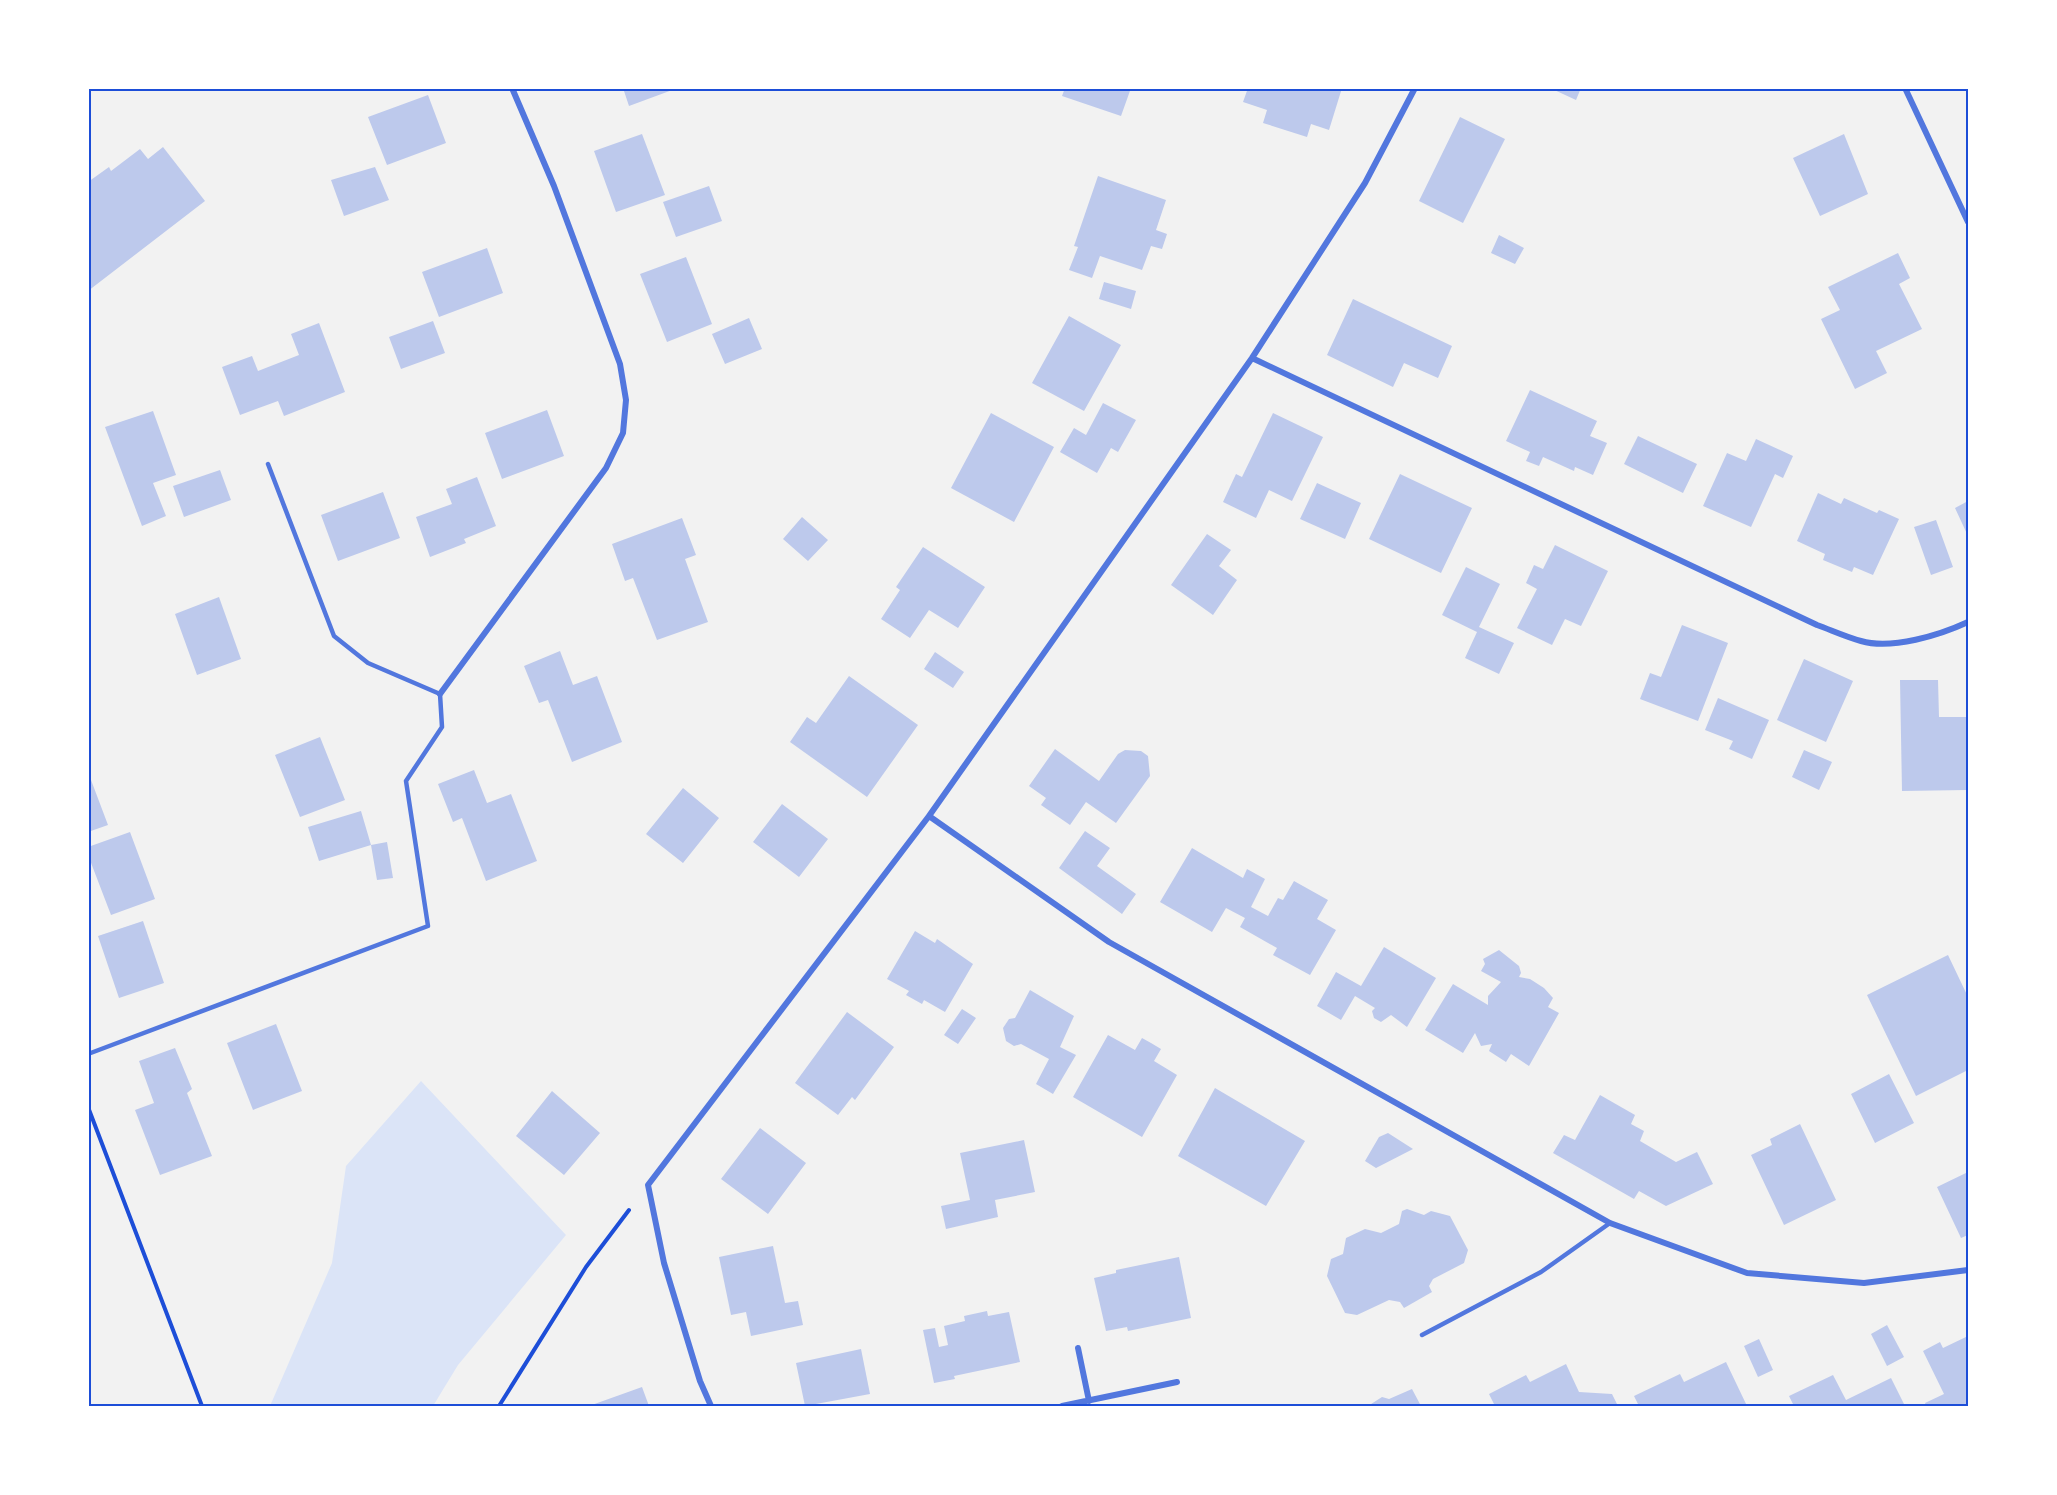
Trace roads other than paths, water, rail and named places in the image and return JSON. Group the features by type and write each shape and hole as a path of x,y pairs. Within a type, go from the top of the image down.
{"street":[{"path":"440,694 606,468 623,434 626,400 620,364 554,186 512,88"},
{"path":"711,1407 700,1381 664,1263 648,1185 929,816 1252,358 1365,183 1415,88"},
{"path":"1905,88 1968,222"},
{"path":"1252,358 1806,620 1863,642 1910,642 1949,631 1968,622"},
{"path":"929,816 1109,942 1610,1222 1747,1273 1864,1283 1968,1270"},
{"path":"1078,1348 1089,1401"},
{"path":"1062,1407 1177,1382"}],"lane":[{"path":"88,1054 428,926 406,781 442,727 440,694 368,663 334,636 268,464"},
{"path":"1422,1335 1541,1272 1610,1222"}]}
